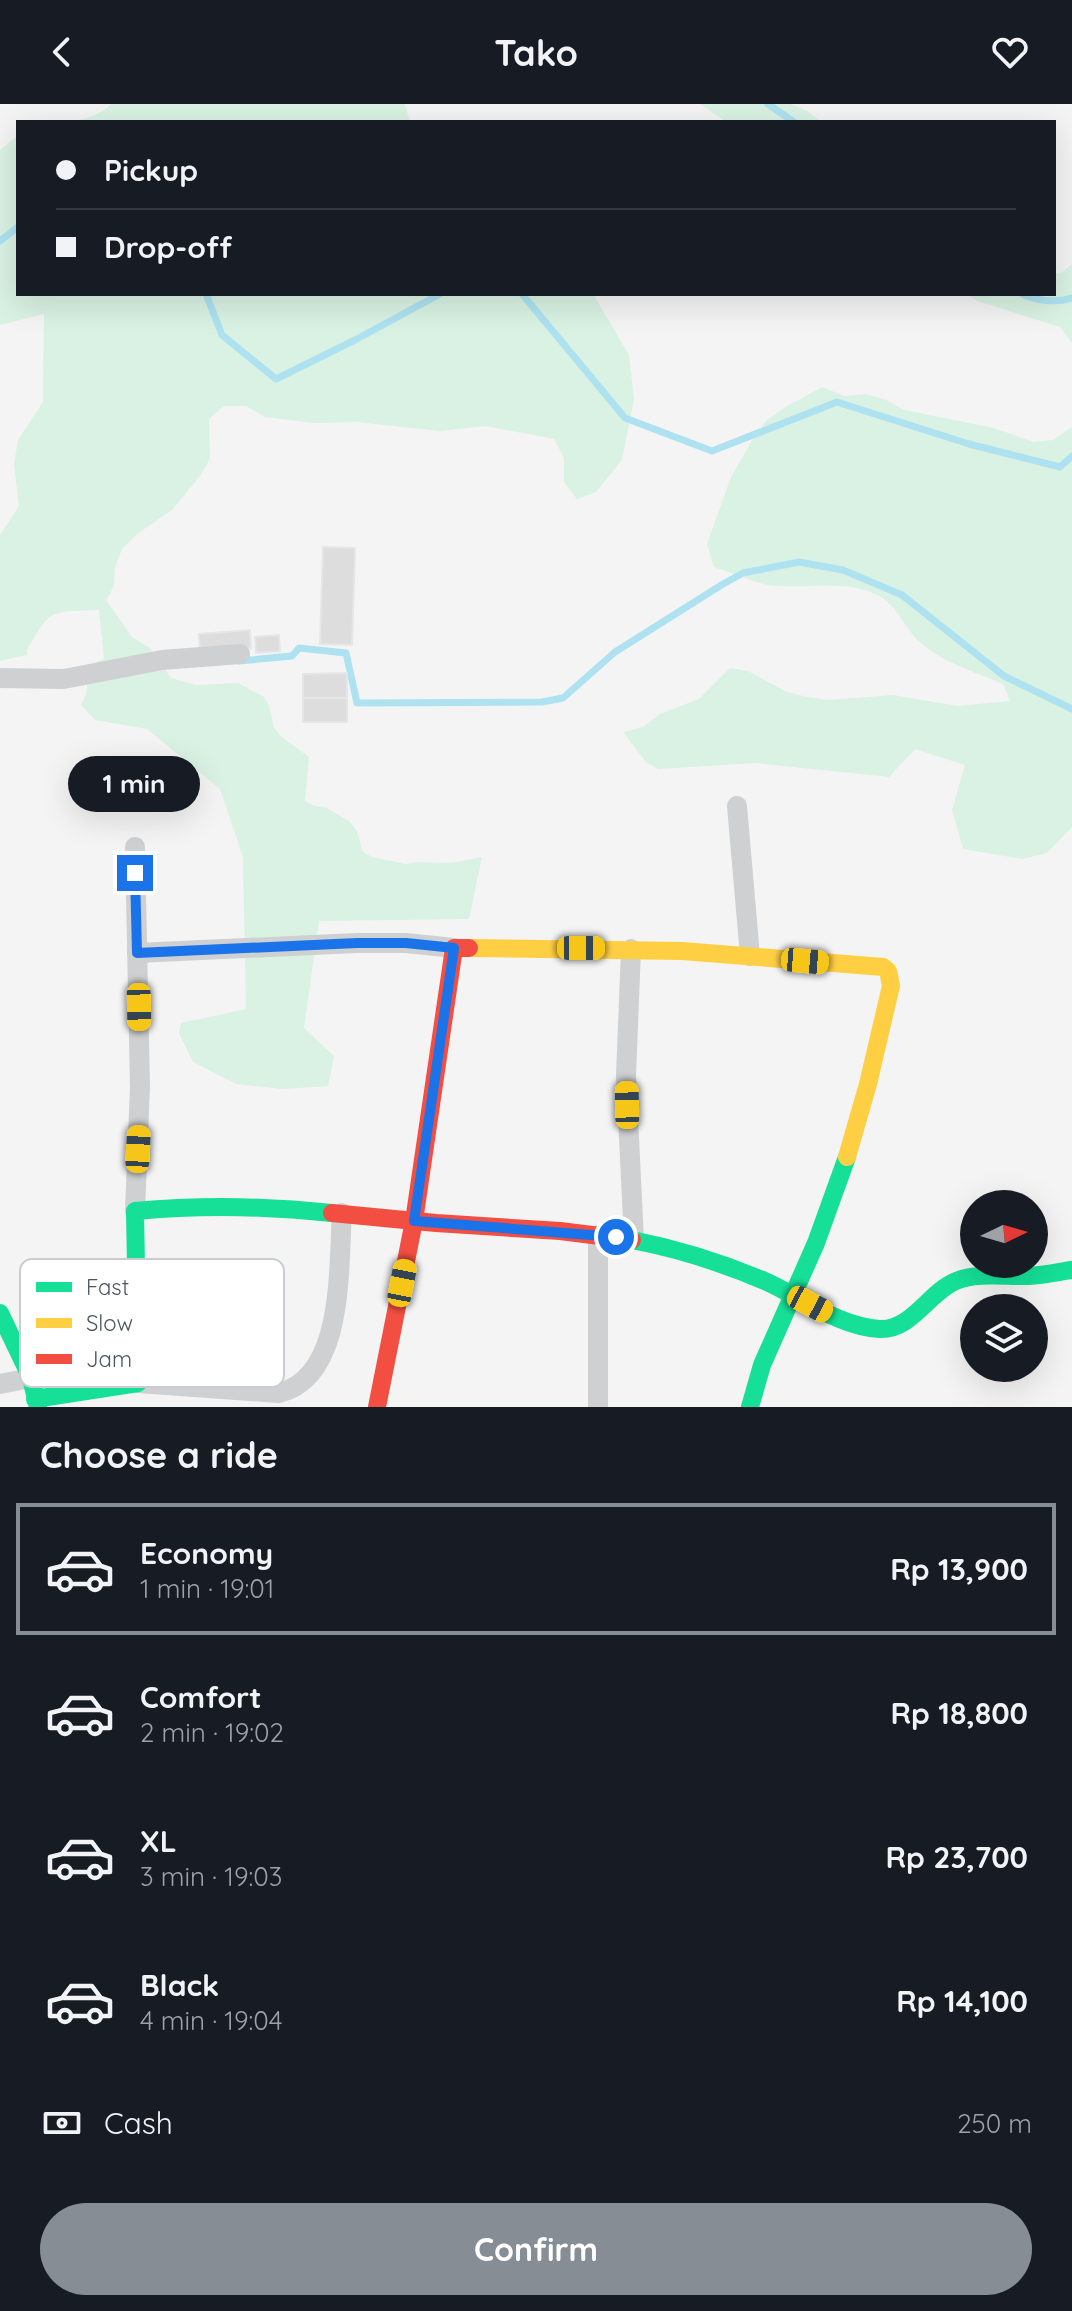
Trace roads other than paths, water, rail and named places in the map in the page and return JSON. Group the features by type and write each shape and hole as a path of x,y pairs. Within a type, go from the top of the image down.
{"street":[{"path":"0,678 64,679 162,660 240,654"},
{"path":"737,806 750,956"},
{"path":"135,847 140,1087 136,1259"},
{"path":"137,953 406,943 454,948 631,949 883,967 890,975 891,986 886,1013 846,1165 815,1247 767,1352 750,1407"},
{"path":"377,1407 414,1221 454,948"},
{"path":"631,949 626,1076 634,1240"},
{"path":"135,1211 200,1206 342,1213 634,1240 729,1268 849,1322 886,1329 898,1325 938,1291 971,1276 1026,1276 1072,1270"},
{"path":"194,1387 279,1393 304,1382 323,1357 328,1344 337,1294 342,1213"},
{"path":"598,1235 598,1407"},
{"path":"0,1313 20,1355"},
{"path":"0,1384 20,1380"},
{"path":"37,1403 118,1387"}],"waterway":[{"path":"768,104 791,120"},
{"path":"0,241 16,229"},
{"path":"207,296 222,335 276,379 436,296"},
{"path":"524,296 625,418 712,451 837,402 969,444 1060,467 1072,456"},
{"path":"1028,296 1047,300 1072,298"},
{"path":"239,661 292,656 299,648 346,653 357,703 542,702 563,698 615,652 743,573 799,562 843,570 902,595 1004,676 1072,709"}]}
